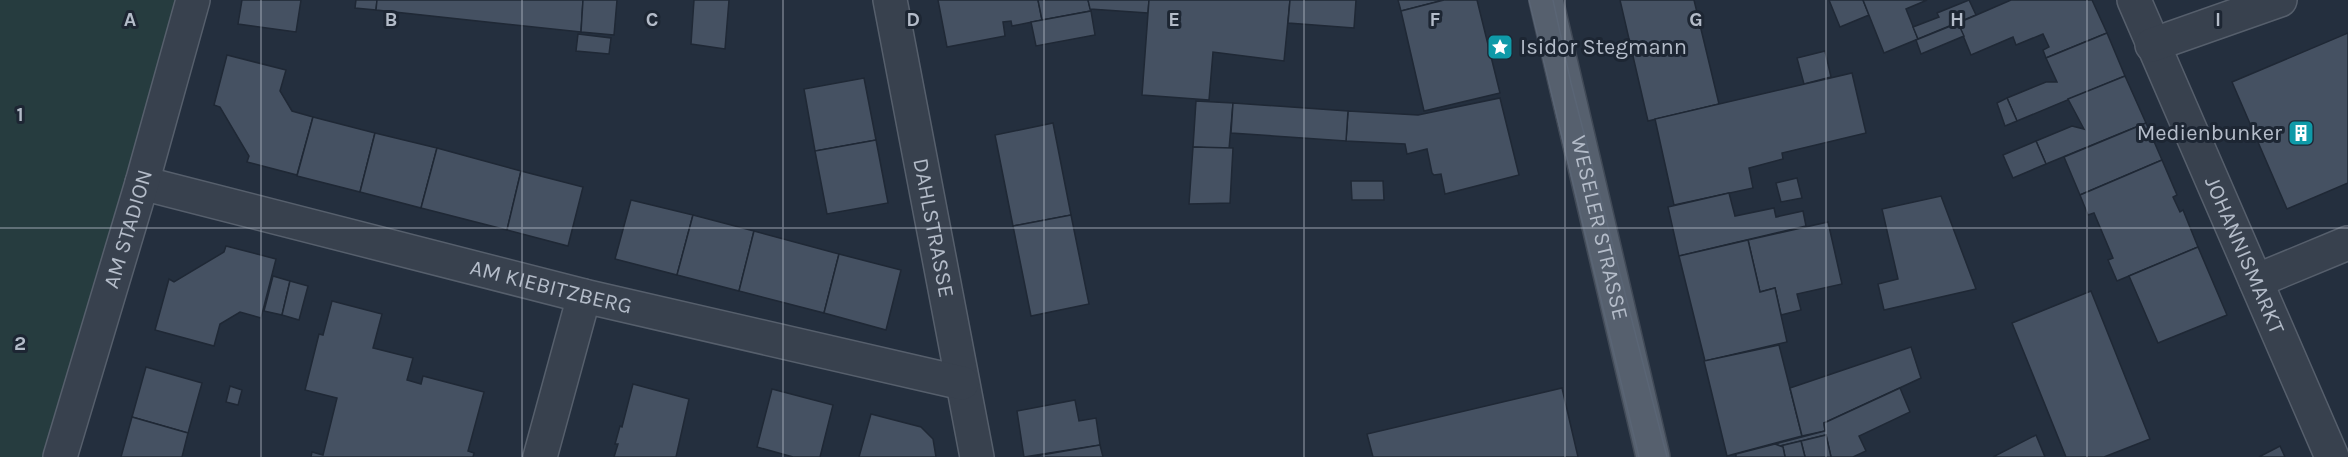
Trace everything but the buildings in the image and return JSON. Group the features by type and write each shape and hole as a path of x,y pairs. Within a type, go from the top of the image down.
{"main road":[{"name":"WESELER STRASSE","path":"1546,0 1653,457"}],"street":[{"name":"AM STADION","path":"60,457 142,183 193,0"},
{"name":"DAHLSTRASSE","path":"890,0 977,457"},
{"name":"JOHANNISMARKT","path":"2134,0 2332,457"},
{"path":"2152,45 2280,0"},
{"name":"AM KIEBITZBERG","path":"142,183 584,296 962,383"},
{"path":"2256,281 2348,243"},
{"path":"540,457 584,296"}],"green space":[{"path":"0,0 206,0 59,457 0,457"}],"tram line":[{"path":"1529,0 1639,457"},
{"path":"1553,0 1571,83 1667,457"}],"place":[{"name":"Isidor Stegmann","path":"1500,47"},
{"name":"Medienbunker","path":"2301,133"}]}
